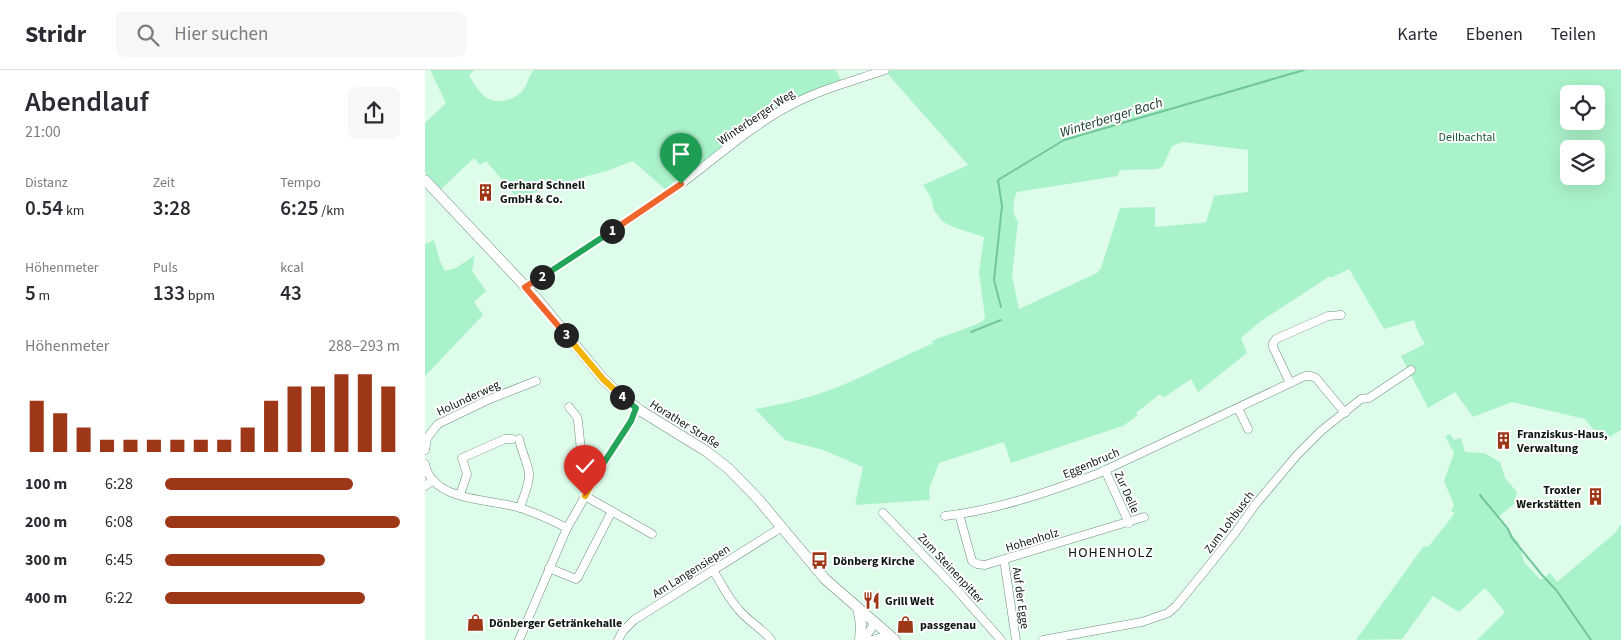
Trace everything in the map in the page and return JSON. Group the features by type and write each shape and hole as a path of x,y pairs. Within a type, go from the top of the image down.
{"main road":[{"name":"Horather Straße","path":"425,180 538,300 603,379 636,408 706,451 729,469 753,493 825,579 895,640"},
{"path":"858,608 861,624 860,640"}],"street":[{"name":"Winterberger Weg","path":"525,287 554,270 681,184 787,107 814,94 885,70"},
{"path":"1290,383 1273,347 1273,343 1276,339 1328,316 1341,315"},
{"name":"Zum Lohbusch","path":"1043,640 1142,622 1168,613 1176,606 1235,533 1284,469 1321,430 1361,399 1369,398 1411,370"},
{"name":"Eggenbruch","path":"945,516 1036,495 1105,470 1305,376 1316,378 1345,413"},
{"name":"Holunderweg","path":"425,450 427,438 438,424 486,401 536,382"},
{"path":"569,407 577,417 581,451 586,457 601,467"},
{"path":"519,640 567,528 601,467 631,421 636,408"},
{"path":"1238,408 1247,430"},
{"path":"460,495 467,474 462,458 505,439 515,439 529,472 520,508"},
{"path":"425,464 433,480 443,489 460,495 520,508 567,528"},
{"name":"Zur Delle","path":"1105,470 1129,523"},
{"path":"425,486 433,480"},
{"path":"585,496 652,534"},
{"path":"549,568 570,577 578,577 612,511"},
{"name":"Zum Steinenpitter","path":"883,513 957,590 1001,640"},
{"name":"Hohenholz","path":"959,514 972,561 985,565 1144,517"},
{"name":"Am Langensiepen","path":"618,640 623,631 634,620 781,527"},
{"name":"Auf der Egge","path":"1004,560 1016,640"},
{"path":"713,570 738,610 765,631 771,640"},
{"path":"864,640 875,622"},
{"path":"871,640 883,637 891,640"}],"green space":[{"path":"430,70 474,70 469,76 479,91 488,98 499,101 517,96 525,87 534,70 836,70 842,82 807,94 667,191 633,161 606,171 555,185 518,199 486,161 480,165 474,158 441,189 425,172 425,123 446,103"},
{"name":"Deilbachtal","path":"891,70 1621,70 1621,430 1603,441 1585,419 1512,402 1473,417 1455,392 1428,408 1401,356 1425,344 1414,320 1384,329 1349,269 1331,278 1330,276 1261,321 1241,338 1247,353 1198,392 1191,379 1163,398 1160,394 1123,426 1011,463 1004,442 939,463 929,489 930,500 855,505 863,467 823,450 785,440 755,409 798,400 840,386 934,343 931,341 983,321 985,317 979,273 984,237 943,222 934,210 931,198 923,185 968,165 886,72","holes":["1183,142 1248,150 1248,192 1214,196 1206,222 1200,223 1155,227 1155,207 1120,208 1101,268 1097,273 1019,309 1012,276 1018,221 1014,215 1013,207 1017,192 1118,176 1121,170 1158,169 1163,166 1172,146"]},
{"path":"434,240 445,271 456,268 475,255 472,271 486,291 474,302 483,315 425,376 425,244"},
{"path":"1450,434 1454,440 1461,438 1465,452 1484,453 1500,462 1505,478 1517,492 1514,504 1497,518 1519,543 1524,562 1541,580 1550,573 1557,582 1615,533 1621,524 1621,640 1477,640 1505,612 1485,588 1459,612 1433,596 1402,639 1356,640 1423,547 1429,546 1455,513 1451,511 1454,505 1444,481 1454,453 1445,436"}],"waterway":[{"name":"Winterberger Bach","path":"1001,307 994,280 1002,206 998,180 1064,140 1304,70"},
{"name":"Winterberger Bach","path":"971,332 1001,320"},
{"path":"1480,495 1508,529 1512,538 1557,591 1591,640"}],"place":[{"name":"Gerhard Schnell GmbH & Co.","path":"486,192"},
{"name":"Franziskus-Haus, Verwaltung","path":"1503,441"},
{"name":"Troxler Werkstätten","path":"1595,497"},
{"name":"Dönberg Kirche","path":"819,561"},
{"name":"Grill Welt","path":"871,601"},
{"name":"Dönberger Getränkehalle","path":"475,623"},
{"name":"passgenau","path":"906,625"}],"district":[{"name":"HOHENHOLZ","path":"1111,552"}],"route":[{"path":"585,496 631,421 636,408 603,379 538,300 525,287 554,270 681,184"}]}
